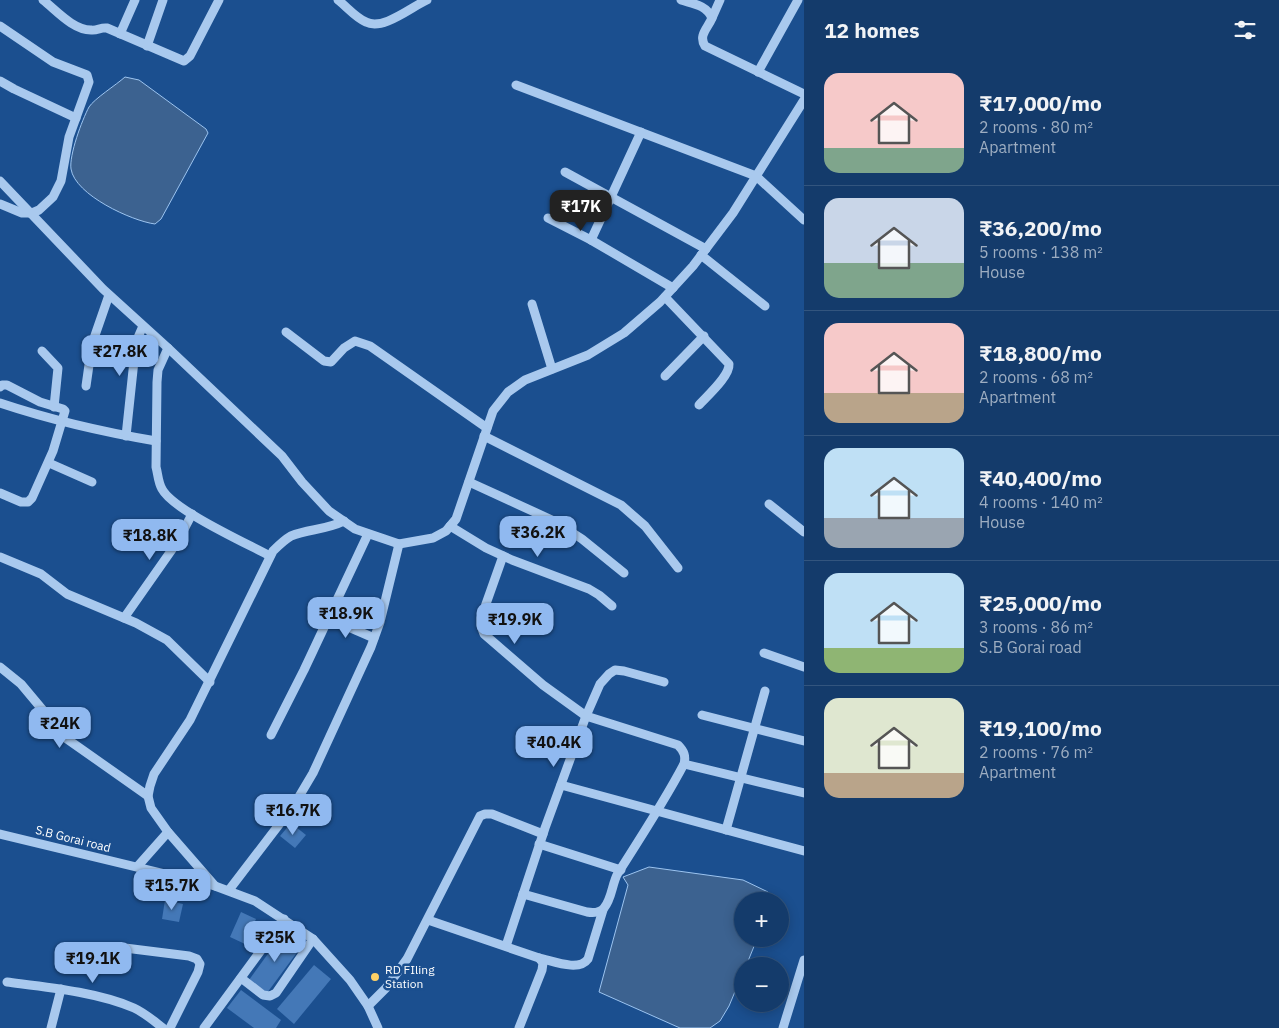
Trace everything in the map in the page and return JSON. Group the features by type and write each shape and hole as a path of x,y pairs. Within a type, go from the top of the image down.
{"street":[{"path":"43,0 80,27 92,30 103,27 180,60 188,60 219,0"},
{"path":"120,34 135,0"},
{"path":"147,46 164,0"},
{"path":"338,0 364,22 371,24 384,23 427,0"},
{"path":"407,10 408,0"},
{"path":"681,0 702,6 712,18"},
{"path":"720,0 702,35 702,41 705,46 804,94"},
{"path":"758,72 798,0"},
{"path":"0,26 53,62 87,76 89,82 69,137 58,189 46,204 32,213 22,212 0,204"},
{"path":"0,81 21,93 76,118"},
{"path":"516,85 756,176 804,220"},
{"path":"0,181 109,295 282,456 302,482 329,511 354,529 399,544 433,538 446,531 456,519 493,411 508,392 526,380 588,355 624,333 665,297 704,252 733,213 804,100"},
{"path":"591,240 641,132"},
{"path":"565,172 611,196 704,252 765,306"},
{"path":"548,218 591,240 672,288"},
{"path":"86,386 92,344 109,295"},
{"path":"665,297 726,359 730,368 724,378 699,405"},
{"path":"532,304 552,369"},
{"path":"126,436 136,342 143,326"},
{"path":"286,332 328,362 331,362 348,345 355,342 370,346 486,432 621,505 645,526 678,568"},
{"path":"665,376 704,336"},
{"path":"168,348 158,370 156,467 158,479 163,490 182,508 270,556"},
{"path":"42,351 58,368 54,407"},
{"path":"0,387 8,385 40,402 65,410 49,463 32,498 28,502 21,502 0,493"},
{"path":"0,403 62,422 156,441"},
{"path":"49,463 92,482"},
{"path":"470,482 554,521 582,539 624,573"},
{"path":"769,504 804,532"},
{"path":"124,618 178,541 192,514"},
{"path":"215,886 168,832 151,808 148,796 154,774 190,720 273,551 290,537 304,532 332,528 344,522"},
{"path":"450,526 502,556 589,589 600,595 612,606"},
{"path":"271,735 368,534"},
{"path":"229,890 294,805 314,773 380,622 399,544"},
{"path":"428,920 540,958 578,966 585,964 614,883 658,812 684,764 683,750 678,746 586,716 543,685 484,634 481,618 502,556"},
{"path":"0,557 41,574 67,594 124,618 167,640 210,682"},
{"path":"328,618 374,638"},
{"path":"764,653 804,666"},
{"path":"0,667 21,684 67,739 148,796"},
{"path":"506,946 560,785 600,684 615,670 664,682"},
{"path":"726,830 765,691"},
{"path":"702,715 804,741"},
{"path":"684,764 804,793"},
{"path":"560,785 804,850"},
{"path":"368,1006 397,975 428,920 480,816 492,814 543,834"},
{"path":"137,867 168,832"},
{"name":"S.B Gorai road","path":"0,834 215,886 254,901 313,939 350,980 368,1006 378,1028"},
{"path":"539,844 621,870"},
{"path":"523,894 587,912 596,913 603,910"},
{"path":"204,1028 284,919"},
{"path":"241,978 263,995 270,996 276,993 313,939"},
{"path":"125,948 189,956 197,959 200,964 198,972 170,1028"},
{"path":"519,1028 542,970 543,964 540,958"},
{"path":"783,1028 802,976 804,960"},
{"path":"6,982 61,988 118,1002 145,1014 163,1028"},
{"path":"51,1028 61,988"}],"water":[{"path":"125,77 139,80 206,129 208,133 161,219 155,224 119,212 93,197 75,179 71,169 74,147 89,107"},
{"path":"649,867 743,880 768,892 734,892 734,947 754,947 750,957 734,957 734,994 720,1021 710,1028 680,1028 599,992 628,885 623,877"}],"building":[{"path":"291,823 306,835 295,848 280,836"},
{"path":"165,900 183,904 179,922 162,919"},
{"path":"241,912 256,919 245,944 230,937"},
{"path":"283,933 301,947 267,993 249,980"},
{"path":"314,965 331,979 294,1024 277,1009"},
{"path":"241,990 281,1020 276,1028 254,1028 227,1008"}],"place":[{"name":"RD FIling Station","path":"375,977"}]}
